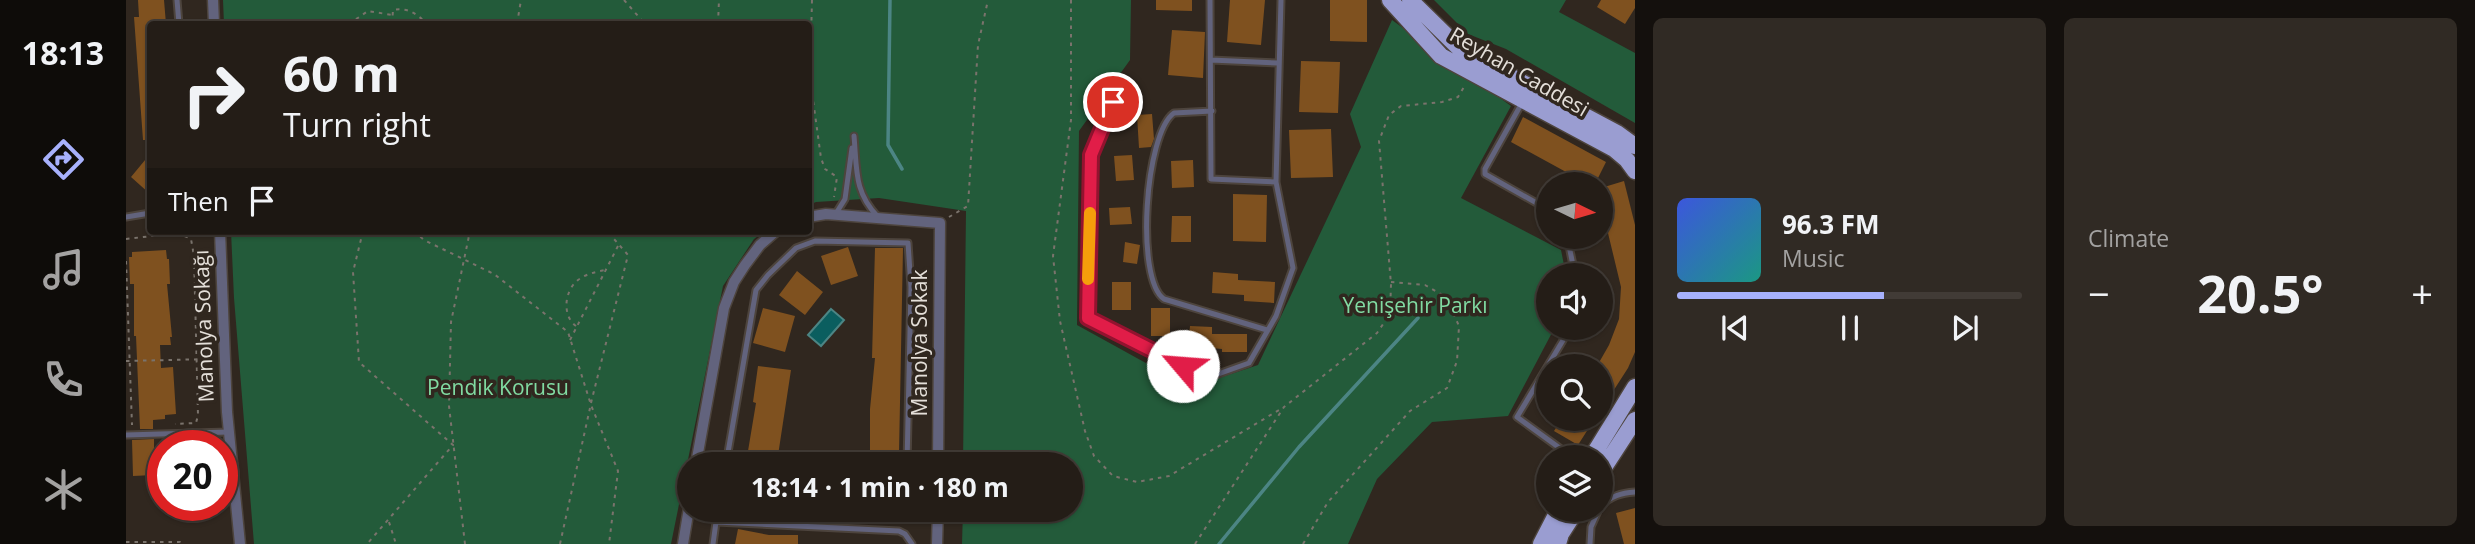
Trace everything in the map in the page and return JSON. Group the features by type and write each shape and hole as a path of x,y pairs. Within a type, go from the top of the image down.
{"main road":[{"name":"Reyhan Caddesi","path":"1390,0 1441,55 1614,149 1635,171"},
{"name":"Reyhan Caddesi","path":"1410,0 1461,50 1617,133 1635,146"},
{"path":"1599,445 1635,387"},
{"path":"1613,454 1635,420"},
{"path":"1541,544 1552,522"},
{"path":"1558,544 1569,522"}],"street":[{"path":"213,0 214,21"},
{"path":"812,217 835,215 940,223"},
{"name":"Manolya Sokak","path":"938,452 940,223"},
{"name":"Manolya Sokağı","path":"220,235 228,430"},
{"path":"698,452 723,308 745,265 771,235"},
{"name":"Manolya Sokağı","path":"238,521 240,544"},
{"path":"683,544 687,522"},
{"path":"937,522 937,544"}],"lane":[{"path":"177,0 178,21"},
{"path":"1210,0 1210,179 1276,182"},
{"path":"1113,102 1091,155 1088,318 1207,378 1250,363 1276,316 1293,268 1276,182 1281,0"},
{"path":"1211,61 1278,63"},
{"path":"1523,101 1485,169 1485,174 1536,203"},
{"path":"1212,111 1174,113 1164,124 1147,187 1150,271 1156,291 1164,299 1267,330"},
{"path":"835,215 845,199 854,136 858,184 866,204 879,218"},
{"path":"126,217 147,214"},
{"path":"728,452 756,290 789,253 815,241 908,243 911,287 907,452"},
{"path":"1556,445 1517,417 1563,340"},
{"path":"126,435 147,434"},
{"path":"1613,496 1635,492"},
{"path":"1590,544 1593,522"},
{"path":"712,544 716,523 899,531 905,534 912,544"}],"path":[{"path":"518,21 521,0"},
{"path":"624,0 643,21"},
{"path":"718,21 719,0"},
{"path":"812,26 813,0"},
{"path":"940,223 968,206 978,45 988,0"},
{"path":"1071,0 1071,120 1053,256 1060,321 1085,431 1094,456 1113,476 1137,482 1170,476 1284,407 1377,333 1390,314 1391,282 1379,141 1389,115 1401,106 1442,102 1458,97 1471,73"},
{"path":"392,21 393,10 400,9 416,13 424,21"},
{"path":"353,21 368,11 393,15"},
{"path":"812,93 821,158 825,169 837,177 835,215"},
{"path":"126,239 160,235"},
{"path":"170,424 196,423 194,256 191,239 182,235"},
{"path":"362,235 353,272 359,362 453,445"},
{"path":"418,235 494,274 568,332 591,405 618,471 609,544"},
{"path":"465,544 449,406 451,322 469,235"},
{"path":"560,544 628,255 610,235"},
{"path":"570,340 619,245"},
{"path":"126,261 132,426 126,426"},
{"path":"577,327 571,323 567,314 569,295 575,282 589,274 606,270"},
{"path":"1303,544 1328,502 1410,411 1447,388 1457,361 1459,326 1446,298 1424,285 1391,282"},
{"path":"128,361 225,359"},
{"path":"1195,544 1284,407"},
{"path":"367,544 453,445"},
{"path":"389,521 396,544"},
{"path":"126,542 181,544"}],"green space":[{"name":"Yenişehir Parkı","path":"223,0 1131,0 1130,60 1079,131 1077,325 1173,378 1204,383 1258,365 1361,147 1350,114 1392,20 1511,106 1461,198 1536,237 1536,249 1561,250 1564,263 1536,263 1536,340 1548,340 1541,354 1536,354 1536,363 1508,416 1432,422 1377,479 1348,544 962,544 963,522 1083,522 1083,452 963,452 966,211 879,198 812,204 812,21 224,21"},
{"path":"1434,0 1566,0 1559,12 1635,53 1635,123 1506,49 1468,34"},
{"name":"Pendik Korusu","path":"231,235 760,235 754,239 723,286 690,452 677,452 677,514 671,544 254,544"}],"water":[{"path":"831,309 844,320 821,346 808,335"}],"building":[{"path":"138,0 164,0 166,21 147,21 147,140 143,140 134,17 139,17"},
{"path":"1156,0 1192,0 1192,11 1156,10"},
{"path":"1230,0 1265,0 1261,45 1227,42"},
{"path":"1330,0 1367,0 1367,42 1330,41"},
{"path":"1601,0 1635,0 1635,8 1625,24 1597,7"},
{"path":"1172,30 1205,32 1203,78 1168,75"},
{"path":"1301,61 1340,62 1338,113 1299,112"},
{"path":"1152,114 1154,139 1151,147 1139,148 1137,115"},
{"path":"1523,117 1606,162 1601,172 1566,172 1511,142"},
{"path":"1331,129 1333,177 1291,178 1289,130"},
{"path":"1132,155 1134,180 1116,181 1114,156"},
{"path":"147,158 147,191 131,177"},
{"path":"1193,160 1194,187 1172,188 1171,161"},
{"path":"1624,181 1635,225 1635,352 1613,391 1613,354 1604,354 1613,340 1619,319 1621,287 1612,249 1614,248 1614,184"},
{"path":"1233,194 1267,195 1266,242 1233,241"},
{"path":"1130,207 1132,224 1110,225 1109,208"},
{"path":"1172,216 1191,216 1191,242 1171,242"},
{"path":"1125,242 1140,245 1137,264 1123,262"},
{"path":"848,247 858,276 831,285 821,256"},
{"path":"875,248 903,248 899,452 870,452 870,409 875,358 872,358"},
{"path":"166,250 169,259 170,284 167,284 172,337 171,345 160,345 161,368 173,367 176,414 153,420 153,429 140,429 134,336 134,284 130,284 129,257 132,257 132,252"},
{"path":"797,271 823,292 805,315 779,295"},
{"path":"1213,272 1238,274 1238,280 1275,282 1274,303 1244,301 1244,295 1212,293"},
{"path":"1112,282 1131,282 1131,310 1112,310"},
{"path":"763,308 795,316 785,352 753,343"},
{"path":"1151,308 1170,308 1170,336 1151,336"},
{"path":"1190,326 1212,327 1212,334 1247,334 1247,352 1222,352 1222,349 1188,346"},
{"path":"758,366 791,370 779,452 748,452 756,403 753,402"},
{"path":"1554,431 1587,431 1578,445"},
{"path":"147,439 147,475 133,476 132,440"},
{"path":"1635,508 1635,544 1624,544 1616,513"},
{"path":"738,529 769,535 798,535 798,544 735,544"}],"waterway":[{"path":"890,0 888,145 902,169"},
{"path":"1219,544 1299,447 1418,318"}],"slow traffic":[{"path":"1088,279 1090,213"}],"route":[{"path":"1113,102 1091,155 1088,318 1183,366"}]}
